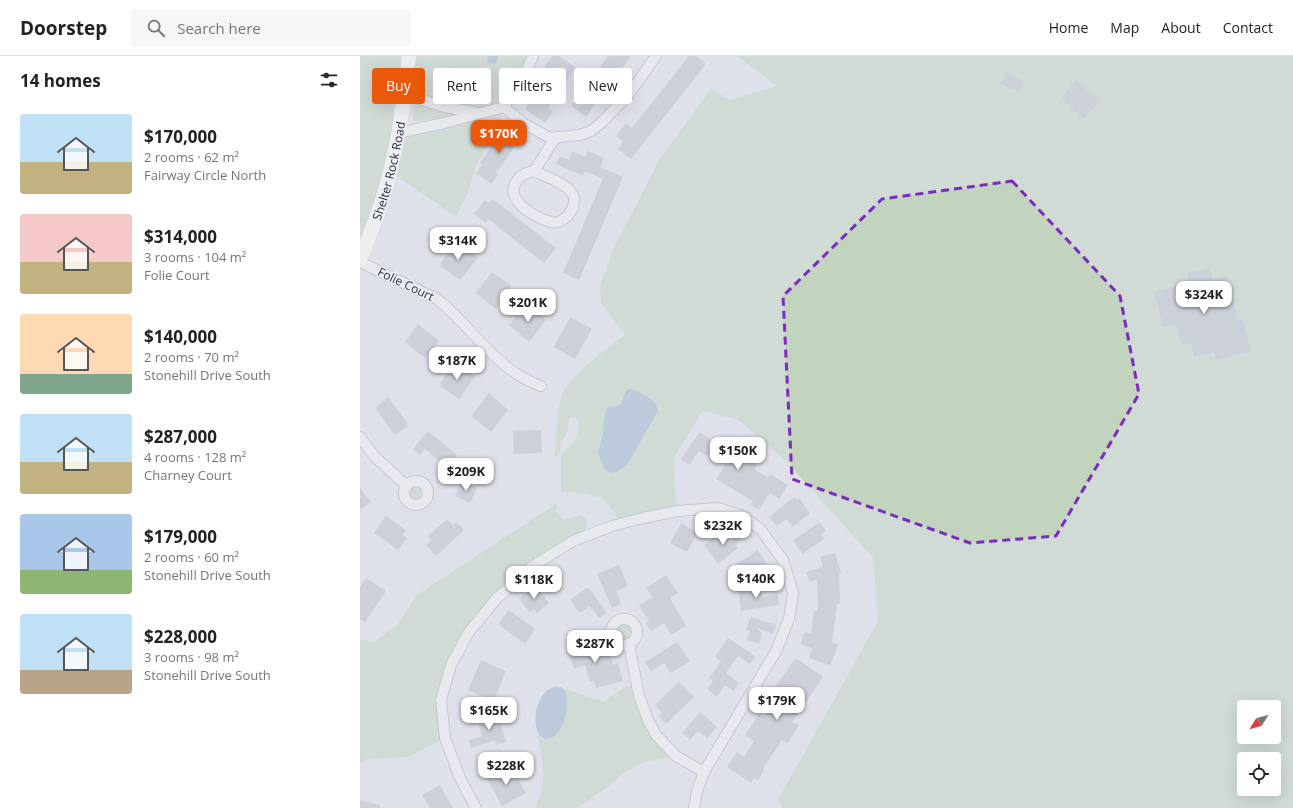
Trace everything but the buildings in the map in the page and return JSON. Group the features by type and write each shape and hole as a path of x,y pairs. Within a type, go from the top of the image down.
{"main road":[{"name":"Shelter Rock Road","path":"407,68 409,56"},
{"name":"Shelter Rock Road","path":"360,260 378,212 390,171 402,104"}],"street":[{"path":"398,133 444,123 504,107 524,76 533,56"},
{"path":"504,107 524,123 550,138 580,135 591,131 602,122 629,94 656,56"},
{"path":"425,101 441,106 479,113"},
{"path":"534,171 564,185 573,193 574,203 569,214 562,221 552,222 533,215 519,203 514,195 514,187 518,179 524,173 534,171 556,137"},
{"name":"Folie Court","path":"360,260 437,299 446,306 480,343 498,359 529,382 540,386"},
{"path":"360,437 374,456 407,486"},
{"path":"476,808 460,778 445,738 441,700 451,665 469,632 492,603 533,566 573,541 612,526 643,518 677,511 718,508 743,516 761,530 783,560 793,593 789,619 776,651 704,772 697,791 694,808"},
{"path":"629,644 639,696 656,736 676,756 704,772"}],"highlighted area":[{"path":"1012,181 1120,296 1139,394 1056,536 970,543 792,479 783,296 882,199"}],"green space":[{"path":"360,56 533,56 526,68 499,68 499,104 506,104 496,132 476,165 468,192 456,217 391,172 360,259"},
{"path":"737,56 1293,56 1293,808 783,808 778,800 878,621 873,558 788,463 739,420 703,411 673,459 677,511 623,523 607,503 600,498 584,494 561,492 561,455 577,437 578,420 575,417 571,417 569,420 568,430 559,452 555,457 558,414 560,401 564,392 570,382 587,364 625,335 601,303 600,286 614,248 660,159 711,89 730,100 777,86","holes":["636,390 650,398 627,465 617,472 610,473 598,453 603,433 604,419 612,406 616,407 621,404 624,395"]},
{"path":"414,104 421,104 463,116 431,121 413,121"},
{"path":"416,481 424,485 428,493 424,501 416,505 408,501 404,493 408,485"},
{"path":"557,503 557,512 563,520 581,515 586,519 587,527 580,536 533,566 469,632 441,700 445,738 409,757 367,759 360,763 360,639 374,642 397,625 417,595"},
{"path":"624,618 633,622 637,631 633,640 624,644 615,640 611,631 615,622"},
{"path":"637,683 648,719 676,756 645,762 623,773 608,787 577,808 536,808 542,790 543,776 536,724 538,733 558,733 564,722 567,709 566,697 564,691 560,687 603,702 624,688"}],"water":[{"path":"488,56 498,56 496,64 487,63"},
{"path":"628,389 638,391 649,398 655,403 658,411 627,465 617,472 610,473 604,468 598,453 603,433 604,419 607,408 621,404"},
{"path":"554,687 561,687 565,691 567,697 566,714 559,731 554,737 547,739 541,737 538,732 536,724 537,707 546,691"}]}
